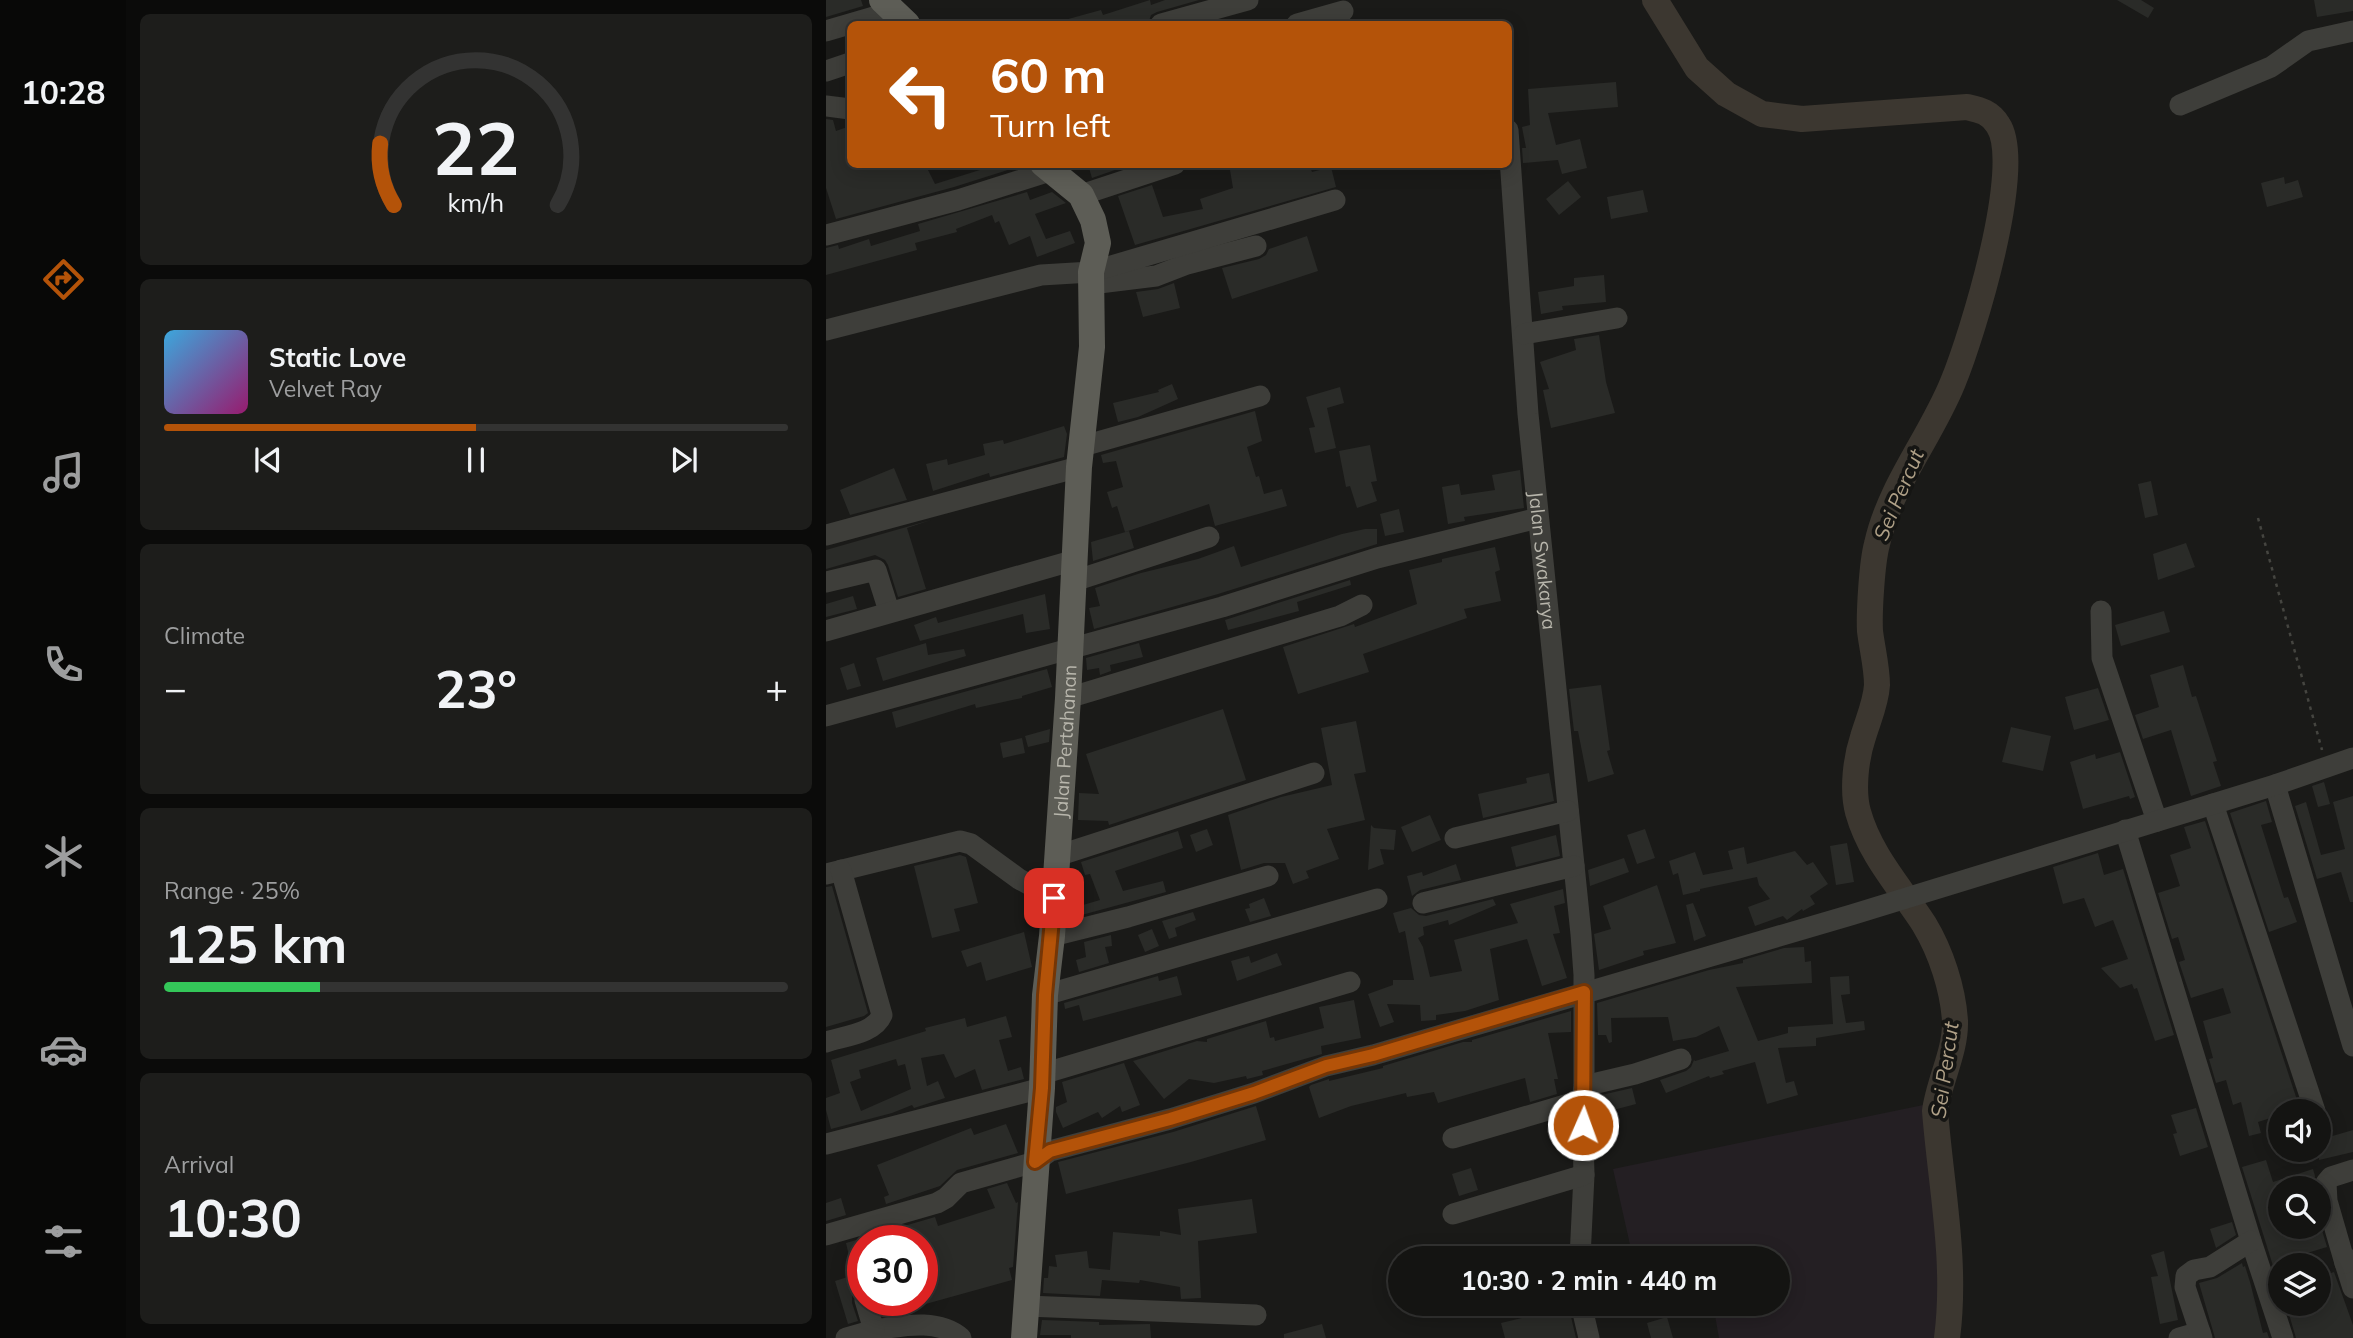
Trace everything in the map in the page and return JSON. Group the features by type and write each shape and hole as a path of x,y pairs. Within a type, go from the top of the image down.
{"main road":[{"name":"Jalan Pertahanan","path":"1024,1338 1042,1081 1045,995 1052,936 1068,698 1081,456 1092,347 1091,278 1098,243 1093,220 1081,195 1046,168"}],"street":[{"path":"1172,21 1248,0"},
{"path":"1308,21 1343,11"},
{"path":"862,21 894,12"},
{"path":"826,31 847,25"},
{"path":"2180,105 2271,67 2308,41 2353,31"},
{"path":"826,71 847,65"},
{"path":"826,106 847,109"},
{"path":"826,235 958,200 1046,168"},
{"path":"1081,195 1163,168"},
{"name":"Jalan Swakarya","path":"1511,168 1528,414 1574,866 1584,992 1584,1175 1581,1246"},
{"path":"1091,278 1335,200"},
{"path":"826,330 1041,275 1091,278 1156,275 1256,246"},
{"path":"1524,334 1617,318"},
{"path":"826,535 1081,456 1260,396"},
{"path":"826,716 1222,607 1377,558 1538,518"},
{"path":"826,631 889,611 1209,537"},
{"path":"826,582 874,569 878,572 889,611"},
{"path":"826,596 881,581"},
{"path":"1068,698 1327,620 1362,606"},
{"path":"2101,611 2102,658 2157,821"},
{"path":"826,1235 937,1203 961,1183 1035,1162 1050,1151 1170,1119 1254,1093 1326,1066 1373,1055 1851,915 2275,785 2353,758"},
{"path":"1057,856 1314,773"},
{"path":"2275,785 2353,1046"},
{"path":"2213,804 2311,1099"},
{"path":"1455,838 1568,811"},
{"path":"2125,830 2283,1338"},
{"path":"826,1042 870,1029 878,1024 882,1015 834,872 960,841 971,844 1019,880 1054,898"},
{"path":"1423,903 1574,866"},
{"path":"1052,936 1268,876"},
{"path":"1045,995 1377,899"},
{"path":"826,1144 1042,1081 1350,982"},
{"path":"1453,1138 1681,1059"},
{"path":"2353,1170 2332,1177 2326,1183 2327,1201 2349,1261 2353,1288"},
{"path":"1453,1214 1584,1175"},
{"path":"2179,1338 2201,1335 2185,1287 2186,1276 2194,1270 2210,1267 2251,1241"},
{"path":"1026,1306 1256,1315"},
{"path":"870,1316 874,1330"},
{"path":"1583,1316 1588,1338"},
{"path":"846,1338 903,1326 934,1326 954,1332 961,1338"}],"path":[{"path":"2258,518 2326,767"}],"shaded area":[{"path":"1933,1103 1939,1338 1719,1338 1715,1316 1790,1316 1790,1246 1630,1246 1613,1169"}],"building":[{"path":"826,0 861,0 863,6 826,17"},
{"path":"1150,0 1151,5 1165,0 1199,0 1157,12 1151,15 1149,21 1061,21 1101,10 1103,15"},
{"path":"2117,0 2141,0 2154,8 2148,18"},
{"path":"2314,0 2353,0 2353,11 2317,17"},
{"path":"1616,82 1618,107 1548,113 1556,145 1580,139 1587,168 1562,174 1558,160 1523,163 1522,148 1526,148 1522,127 1530,125 1528,89"},
{"path":"826,119 833,120 836,131 847,127 847,168 927,168 935,184 986,168 1014,168 836,219 826,188"},
{"path":"1089,168 1121,168 1092,178"},
{"path":"1230,168 1310,168 1312,172 1331,168 1336,187 1135,245 1118,196 1152,185 1163,217 1203,209 1200,199 1233,188"},
{"path":"2284,177 2285,184 2298,180 2303,197 2267,207 2261,183"},
{"path":"1568,181 1581,197 1559,215 1546,199"},
{"path":"1643,190 1648,212 1611,219 1607,197"},
{"path":"1027,192 1030,200 1052,192 1066,203 1035,214 1046,239 1070,231 1075,243 1037,257 1030,236 1009,245 999,221 995,223 992,215 956,229 957,232 915,243 917,250 826,275 826,248 838,245 839,249 869,239 871,246 920,231 918,224"},
{"path":"1307,236 1318,271 1232,299 1222,268 1259,259 1266,255 1269,249"},
{"path":"1604,275 1606,302 1562,306 1563,310 1541,314 1538,292 1574,286 1574,278"},
{"path":"1174,283 1180,308 1143,317 1136,292 1158,289"},
{"path":"1599,335 1606,382 1615,413 1551,428 1543,390 1549,389 1540,362 1576,350 1574,339"},
{"path":"1172,384 1178,399 1138,417 1118,422 1113,403 1159,392 1158,390"},
{"path":"1340,387 1344,403 1327,408 1336,448 1315,453 1309,428 1315,427 1306,397"},
{"path":"1255,411 1262,441 1247,447 1256,477 1259,476 1264,494 1282,489 1287,506 1215,526 1209,504 1125,532 1117,506 1112,508 1107,492 1123,487 1116,461 1103,463 1101,455"},
{"path":"1064,426 1067,434 1064,457 990,477 989,473 933,491 926,464 947,459 948,465 985,455 983,444 1003,440 1004,444"},
{"path":"1370,445 1377,481 1371,482 1377,501 1357,508 1350,486 1346,487 1339,451"},
{"path":"894,468 907,500 850,515 840,490"},
{"path":"1520,470 1524,508 1464,517 1465,521 1448,524 1442,487 1459,484 1461,495 1495,490 1492,475"},
{"path":"2151,481 2158,515 2145,518 2138,484"},
{"path":"1399,509 1404,532 1385,536 1380,514"},
{"path":"931,520 907,528 926,589 898,597 888,565 885,560 875,555 826,569 826,550"},
{"path":"1365,529 1377,529 1377,544 1218,594 1094,629 1089,608 1100,606 1095,588 1234,546 1241,567"},
{"path":"1129,531 1134,548 1093,561 1091,542"},
{"path":"2186,543 2195,567 2158,580 2153,554"},
{"path":"1495,547 1500,570 1495,572 1501,601 1464,609 1467,618 1363,654 1369,672 1298,694 1283,647 1354,624 1355,627 1417,604 1409,570 1442,562 1442,559"},
{"path":"1350,580 1351,585 1297,602 1299,611 1228,630 1225,620"},
{"path":"1045,594 1050,629 1026,633 1023,614 920,641 914,625 936,617 938,623"},
{"path":"853,596 857,609 826,617 826,604"},
{"path":"2164,611 2170,632 2121,646 2115,625"},
{"path":"926,643 928,655 964,649 966,656 883,681 876,658"},
{"path":"1139,643 1143,657 1110,665 1111,671 1100,675 1099,668 1087,670 1086,658"},
{"path":"854,663 861,686 847,690 840,668"},
{"path":"2183,665 2192,697 2196,696 2217,761 2213,762 2221,786 2191,796 2171,730 2143,739 2135,715 2159,707 2150,675"},
{"path":"1047,669 1052,687 1022,698 976,708 975,704 896,728 892,712"},
{"path":"1601,685 1610,750 1607,751 1614,774 1588,782 1578,731 1574,731 1569,689"},
{"path":"2098,688 2109,720 2074,730 2065,697"},
{"path":"1223,709 1246,780 1109,825 1108,821 1078,820 1079,793 1099,794 1086,754"},
{"path":"1356,721 1366,772 1354,774 1365,820 1327,829 1339,859 1306,871 1309,878 1293,884 1285,863 1264,863 1241,870 1228,815 1281,797 1332,785 1321,728"},
{"path":"2011,727 2051,736 2043,771 2002,762"},
{"path":"1050,729 1049,742 1028,747 1025,736"},
{"path":"1022,738 1025,753 1003,758 1000,743"},
{"path":"2120,752 2135,797 2130,799 2129,796 2083,809 2070,762 2095,754 2096,759"},
{"path":"1549,773 1554,801 1483,818 1478,794 1527,783 1526,778"},
{"path":"2324,782 2330,804 2318,807 2312,786"},
{"path":"2353,796 2353,902 2350,902 2341,872 2317,879 2295,806 2306,802 2321,855 2345,849 2333,802"},
{"path":"2266,801 2272,822 2261,825 2284,898 2288,897 2297,922 2269,932 2230,813"},
{"path":"1430,815 1441,840 1412,852 1401,827"},
{"path":"2205,821 2297,1099 2268,1099 2268,1119 2258,1122 2261,1133 2249,1136 2241,1102 2233,1105 2226,1080 2216,1083 2209,1059 2213,1058 2203,1021 2231,1013 2223,988 2191,998 2179,962 2185,960 2178,937 2172,939 2158,893 2180,886 2170,855 2191,848 2184,827"},
{"path":"1371,825 1374,828 1396,830 1394,850 1380,849 1384,864 1368,870"},
{"path":"1207,829 1213,845 1196,852 1190,835"},
{"path":"1645,829 1655,858 1637,864 1627,835"},
{"path":"1178,831 1183,848 1115,871 1123,891 1163,881 1166,892 1078,916 1076,907 1100,900 1090,874 1085,875 1081,862"},
{"path":"1556,835 1560,856 1516,867 1511,847"},
{"path":"1847,843 1854,882 1836,885 1830,846"},
{"path":"1744,847 1747,864 1795,851 1807,865 1813,862 1828,884 1810,896 1815,904 1803,911 1802,909 1787,920 1783,916 1755,926 1748,907 1770,899 1759,885 1757,877 1683,895 1678,873 1673,875 1669,861 1695,852 1703,875 1733,869 1728,851"},
{"path":"2098,853 2104,875 2123,869 2174,1035 2155,1041 2137,988 2134,989 2132,984 2120,988 2101,968 2128,959 2113,920 2095,927 2084,898 2063,904 2053,867"},
{"path":"960,855 966,857 978,903 954,909 960,931 932,938 914,866"},
{"path":"1624,858 1629,872 1590,886 1588,870"},
{"path":"1456,864 1461,880 1420,890 1412,896 1407,876 1422,872 1423,876"},
{"path":"1657,885 1676,943 1643,951 1644,955 1599,970 1594,934 1611,929 1603,906"},
{"path":"832,886 868,1013 826,1027 826,887"},
{"path":"1563,889 1565,903 1554,906 1560,933 1553,934 1567,978 1542,986 1527,939 1490,949 1499,1000 1465,1011 1436,1015 1436,1020 1421,1021 1420,1005 1387,1004 1394,1022 1380,1027 1368,994 1393,985 1393,980 1414,980 1405,931 1399,933 1393,913 1411,908 1419,915 1426,916 1493,899 1496,905 1449,925 1448,920 1423,927 1424,935 1418,938 1423,947 1430,977 1462,971 1454,940 1518,923 1510,904"},
{"path":"1264,898 1271,916 1250,922 1245,909 1250,908 1249,904"},
{"path":"1693,903 1706,936 1694,941 1686,905"},
{"path":"1193,912 1196,920 1175,928 1177,936 1169,939 1162,921"},
{"path":"1152,929 1159,946 1145,952 1138,935"},
{"path":"1024,932 1032,967 986,981 981,962 967,967 961,951"},
{"path":"1111,935 1112,946 1105,947 1109,963 1079,972 1076,960 1086,957 1084,942"},
{"path":"1804,947 1805,962 1811,961 1812,983 1736,987 1758,1041 1788,1033 1788,1027 1833,1024 1830,977 1849,976 1850,994 1841,995 1846,1023 1864,1021 1865,1030 1816,1038 1816,1046 1778,1048 1786,1083 1794,1081 1798,1095 1767,1104 1755,1062 1722,1071 1724,1074 1710,1078 1709,1076 1666,1093 1660,1080 1686,1071 1694,1060 1729,1051 1719,1026 1696,1037 1673,1041 1668,1017 1611,1018 1612,1042 1609,1043 1606,1035 1598,1035 1597,1003 1709,970 1743,963 1743,960 1784,948"},
{"path":"1277,953 1282,965 1237,981 1231,961 1249,956 1251,963"},
{"path":"1158,976 1159,981 1177,976 1182,995 1083,1021 1079,1005 1065,1009 1064,1003"},
{"path":"1354,1000 1361,1038 1321,1046 1322,1054 1262,1071 1263,1075 1214,1083 1189,1079 1164,1099 1133,1061 1197,1041 1207,1042 1207,1039 1266,1021 1270,1038 1274,1037 1275,1041 1324,1028 1319,1007"},
{"path":"1571,1011 1571,1032 1548,1033 1558,1079 1554,1079 1557,1094 1530,1102 1525,1078 1438,1103 1434,1092 1407,1097 1406,1093 1351,1106 1319,1118 1309,1087 1311,1085 1383,1068"},
{"path":"1006,1016 1012,1037 999,1040 1008,1071 1021,1067 1024,1079 982,1090 975,1069 955,1078 944,1054 921,1058 927,1086 938,1081 945,1098 831,1129 826,1098 840,1093 831,1060 926,1031 925,1028 965,1018 967,1027","holes":["896,1059 898,1066 905,1064 911,1089 861,1111 850,1082 861,1078 859,1070"]},
{"path":"1124,1063 1140,1105 1122,1112 1120,1106 1102,1118 1098,1112 1063,1128 1056,1112 1056,1107 1067,1102 1062,1082"},
{"path":"1632,1088 1636,1104 1602,1113 1597,1096"},
{"path":"1256,1106 1266,1140 1066,1194 1058,1162 1173,1132"},
{"path":"2196,1108 2208,1147 2180,1156 2173,1134 2177,1133 2171,1115"},
{"path":"1006,1124 1018,1153 957,1170 940,1186 886,1204 884,1197 889,1195 877,1165 971,1128 974,1135"},
{"path":"2353,1130 2353,1152 2331,1157 2331,1136"},
{"path":"2266,1160 2271,1176 2268,1176 2268,1239 2325,1239 2327,1247 2307,1253 2269,1253 2242,1167"},
{"path":"1471,1168 1478,1190 1459,1196 1452,1174"},
{"path":"2313,1169 2315,1176 2291,1176"},
{"path":"1007,1183 1016,1203 1018,1202 1013,1267 1009,1268 1012,1280 938,1301 938,1226 995,1208 987,1189"},
{"path":"841,1198 846,1215 826,1221 826,1203"},
{"path":"1252,1199 1257,1233 1198,1241 1201,1298 1181,1299 1180,1287 1140,1280 1139,1283 1102,1280 1100,1296 1043,1293 1044,1278 1048,1278 1049,1266 1057,1267 1055,1255 1087,1251 1089,1268 1110,1270 1113,1232 1160,1236 1160,1231 1181,1235 1178,1209"},
{"path":"935,1217 938,1225 908,1225"},
{"path":"2232,1222 2236,1235 2216,1248 2210,1229"},
{"path":"2164,1251 2178,1320 2160,1324 2151,1277 2158,1276 2151,1255"},
{"path":"2242,1263 2250,1282 2263,1333 2267,1332 2269,1338 2215,1338 2199,1283 2217,1278"},
{"path":"2334,1272 2353,1325 2353,1338 2296,1338 2290,1316 2331,1316 2331,1273"},
{"path":"847,1277 847,1316 856,1316 858,1321 848,1324 835,1281"},
{"path":"1531,1316 1571,1316 1576,1338 1505,1338 1501,1323"},
{"path":"1667,1317 1673,1338 1651,1338 1647,1323"},
{"path":"1042,1320 1099,1322 1099,1325 1150,1324 1151,1338 1071,1338 1071,1335 1040,1335"},
{"path":"1322,1324 1326,1338 1284,1338 1284,1334"}],"waterway":[{"name":"Sei Percut","path":"1655,0 1697,68 1726,94 1762,114 1802,119 1967,107 1992,117 1998,125 2005,146 2001,212 1972,328 1953,382 1891,502 1877,544 1870,600 1870,631 1877,685 1858,754 1855,784 1856,803 1863,828 1886,870 1936,946 1952,996 1955,1032 1935,1111 1949,1253 1950,1310 1947,1338"}],"route":[{"path":"1054,898 1035,1162 1050,1151 1170,1119 1254,1093 1326,1066 1373,1055 1584,992 1583,1125"}]}
